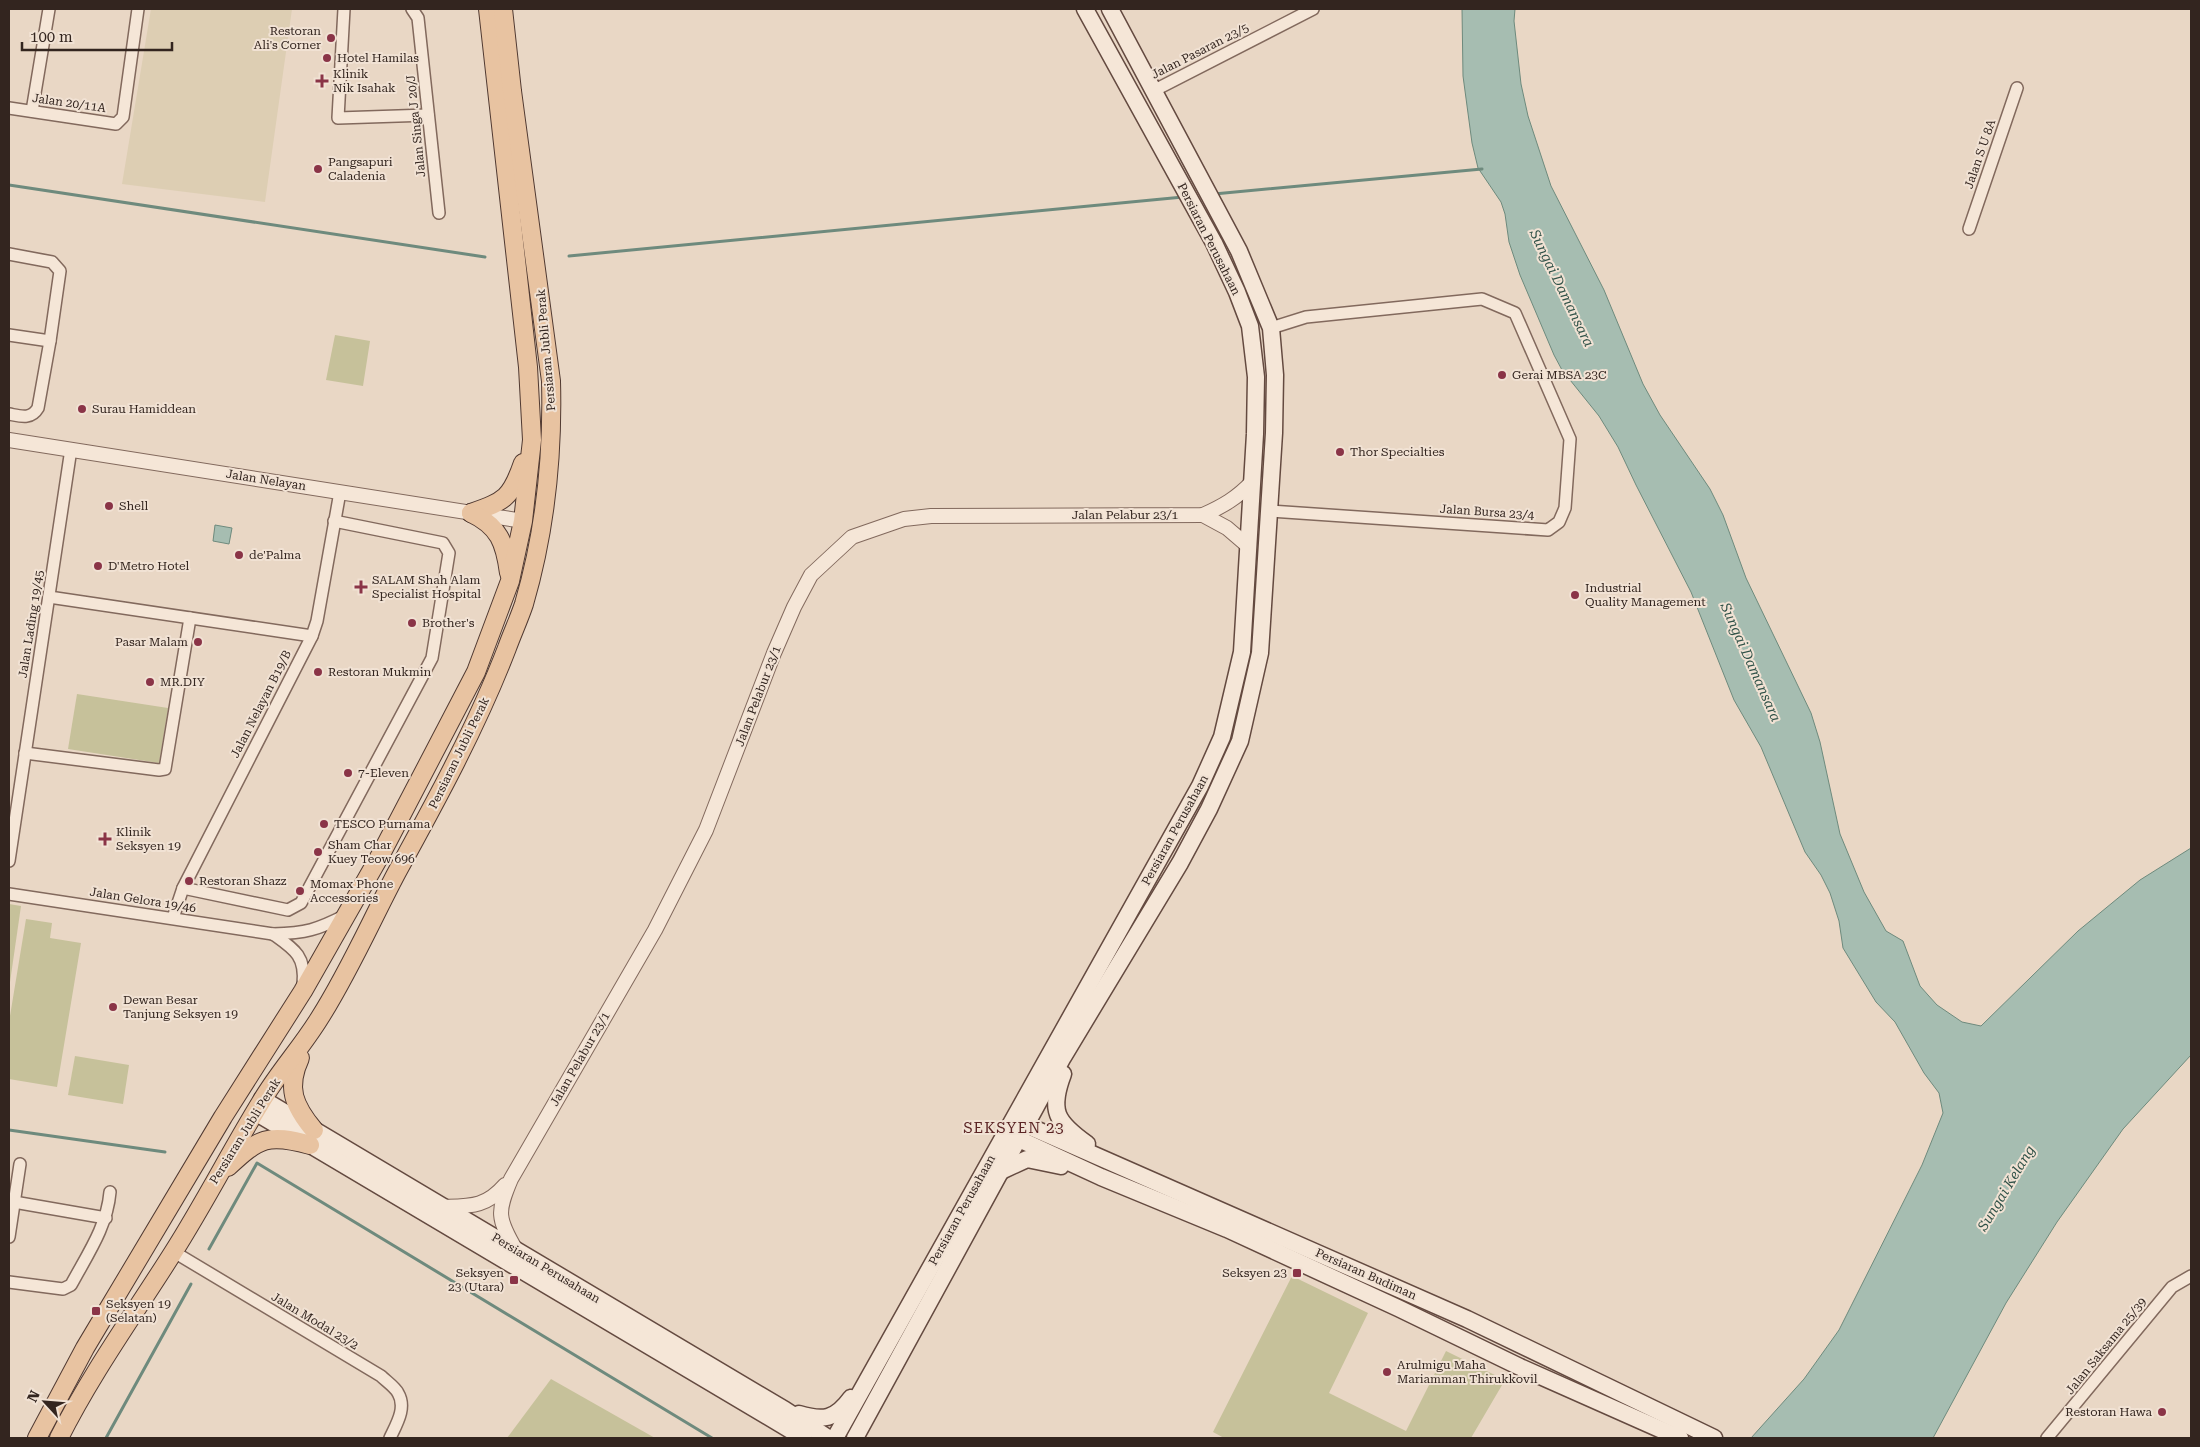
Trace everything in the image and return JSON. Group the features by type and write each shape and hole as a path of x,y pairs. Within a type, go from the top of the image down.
{"main road":[{"name":"Persiaran Jubli Perak","path":"59,1438 72,1412 137,1306 174,1252 255,1104 318,1022 345,977 378,909 464,748 496,677 523,606 535,559 545,499 553,429 551,381 512,92 503,9"},
{"name":"Persiaran Perusahaan","path":"855,1438 1001,1171 1016,1129 1200,786 1222,737 1242,652 1256,377 1250,326 1238,292 1195,209 1085,9"},
{"name":"Persiaran Perusahaan","path":"835,1438 886,1346 1016,1129 1063,1057 1210,809 1240,741 1260,653 1270,511 1275,376 1271,328 1239,251 1110,9"},
{"name":"Persiaran Jubli Perak","path":"38,1434 86,1348 223,1118 303,991 348,914 427,768 476,672 510,580 523,522 532,440 528,367 486,14"},
{"path":"471,513 496,504 508,495 518,479 532,440"},
{"path":"523,522 537,515 545,499"},
{"path":"471,513 484,519 500,537 506,554 510,580"},
{"path":"214,1181 257,1142 272,1138 312,1137 293,1095 292,1079 318,1022"},
{"path":"1063,1057 1063,1073 1055,1094 1056,1115 1066,1129 1113,1164"},
{"path":"223,1118 255,1104 249,1076"},
{"name":"Persiaran Perusahaan","path":"255,1104 781,1416 828,1438"},
{"name":"Persiaran Budiman","path":"1016,1129 1113,1164 1467,1319 1707,1435"},
{"name":"Persiaran Budiman","path":"1016,1129 1101,1177 1227,1229 1520,1367 1680,1438"},
{"name":"Persiaran Perusahaan","path":"312,1137 443,1207 516,1250 781,1416 804,1438"},
{"path":"1001,1171 1027,1159 1101,1177"},
{"path":"161,1223 164,1237 174,1252"},
{"path":"143,1254 174,1252"},
{"path":"781,1416 816,1418 832,1416 848,1401 886,1346"},
{"path":"781,1416 794,1438"},
{"path":"864,1438 867,1416"}],"street":[{"path":"32,111 50,9"},
{"name":"Jalan 20/11A","path":"9,108 116,124 122,117 138,9"},
{"path":"344,9 338,118 428,115"},
{"name":"Jalan Singa J 20/J","path":"412,9 418,18 439,213"},
{"name":"Jalan Pasaran 23/5","path":"1153,90 1313,9"},
{"name":"Jalan S U 8A","path":"1969,229 2017,88"},
{"path":"9,254 52,262 60,271 38,408 34,414 28,417 9,414"},
{"name":"Jalan Bursa 23/4","path":"1270,511 1548,530 1559,522 1565,508 1570,439 1515,313 1482,298 1306,317 1271,328"},
{"path":"9,335 50,341"},
{"name":"Jalan Nelayan","path":"9,440 523,522"},
{"name":"Jalan Lading 19/45","path":"9,861 71,450"},
{"name":"Jalan Pelabur 23/1","path":"516,1250 505,1231 500,1216 501,1202 511,1179 655,930 695,852 706,830 774,653 794,607 811,575 830,555 852,536 904,519 931,516 1203,515 1238,497 1252,482"},
{"name":"Jalan Nelayan B19/B","path":"173,918 183,888 312,636 317,621 340,492"},
{"name":"Jalan Pelabur 23/1","path":"1203,515 1227,528 1248,546"},
{"path":"183,888 288,910 301,903 432,658 449,553 443,543 334,521"},
{"path":"49,597 312,636"},
{"path":"25,754 159,770 165,769 190,618"},
{"name":"Jalan Gelora 19/46","path":"9,894 273,934 303,933 320,928 348,914"},
{"name":"Jalan Gelora 19/46","path":"273,934 298,954 305,970 303,991"},
{"path":"9,1237 20,1164"},
{"name":"Jalan Pelabur 23/1","path":"443,1207 471,1206 486,1202 496,1195 511,1179"},
{"path":"9,1282 63,1289 71,1286 106,1218 110,1192"},
{"path":"14,1202 106,1218"},
{"name":"Jalan Modal 23/2","path":"174,1252 382,1376 398,1394 401,1408 399,1420 390,1438"},
{"name":"Jalan Saksama 25/39","path":"2047,1438 2172,1287 2191,1276"}],"shaded area":[{"path":"151,9 292,9 265,202 122,184"},
{"path":"335,335 370,341 363,386 326,380"},
{"path":"77,694 168,708 159,763 68,749"},
{"path":"9,904 21,906 9,989"},
{"path":"26,919 52,923 50,938 81,943 57,1087 9,1079 9,1022"},
{"path":"75,1056 129,1065 123,1104 68,1095"},
{"path":"1292,1276 1368,1313 1329,1393 1406,1431 1446,1351 1505,1380 1471,1438 1224,1438 1213,1432"},
{"path":"551,1379 655,1438 507,1438"}],"water":[{"path":"1462,9 1515,9 1514,21 1521,84 1528,116 1551,186 1604,290 1643,384 1660,415 1710,489 1723,515 1746,578 1811,713 1820,742 1840,834 1864,892 1886,931 1903,941 1920,986 1937,1005 1962,1022 1981,1026 2078,931 2140,880 2191,848 2191,1055 2123,1129 2057,1222 2006,1303 1933,1438 1751,1438 1804,1379 1839,1330 1922,1165 1943,1113 1939,1093 1924,1073 1895,1022 1876,1002 1843,948 1839,921 1830,893 1821,875 1805,852 1761,747 1734,700 1691,592 1618,447 1599,416 1562,370 1554,355 1520,275 1509,242 1505,214 1501,202 1478,168 1472,143 1463,76"},
{"path":"215,525 232,528 229,544 213,541"}],"waterway":[{"path":"1214,194 1482,169"},
{"path":"9,185 485,257"},
{"path":"569,256 1183,197"},
{"path":"9,1130 165,1152"},
{"path":"209,1249 257,1163 712,1438"},
{"path":"106,1438 191,1284"}],"place":[{"name":"Restoran Ali's Corner","path":"331,38"},
{"name":"Hotel Hamilas","path":"327,58"},
{"name":"Klinik Nik Isahak","path":"322,81"},
{"name":"Pangsapuri Caladenia","path":"318,169"},
{"name":"Gerai MBSA 23C","path":"1502,375"},
{"name":"Surau Hamiddean","path":"82,409"},
{"name":"Thor Specialties","path":"1340,452"},
{"name":"Shell","path":"109,506"},
{"name":"de'Palma","path":"239,555"},
{"name":"D'Metro Hotel","path":"98,566"},
{"name":"SALAM Shah Alam Specialist Hospital","path":"361,587"},
{"name":"Industrial Quality Management","path":"1575,595"},
{"name":"Brother's","path":"412,623"},
{"name":"Pasar Malam","path":"198,642"},
{"name":"Restoran Mukmin","path":"318,672"},
{"name":"MR.DIY","path":"150,682"},
{"name":"7-Eleven","path":"348,773"},
{"name":"TESCO Purnama","path":"324,824"},
{"name":"Klinik Seksyen 19","path":"105,839"},
{"name":"Sham Char Kuey Teow 696","path":"318,852"},
{"name":"Restoran Shazz","path":"189,881"},
{"name":"Momax Phone Accessories","path":"300,891"},
{"name":"Dewan Besar Tanjung Seksyen 19","path":"113,1007"},
{"name":"Seksyen 23","path":"1297,1273"},
{"name":"Seksyen 23 (Utara)","path":"514,1280"},
{"name":"Seksyen 19 (Selatan)","path":"96,1311"},
{"name":"Arulmigu Maha Mariamman Thirukkovil","path":"1387,1372"},
{"name":"Restoran Hawa","path":"2162,1412"}],"district":[{"name":"SEKSYEN 23","path":"1014,1128"}],"water label":[{"name":"Sungai Damansara","path":"1562,288"},
{"name":"Sungai Damansara","path":"1751,662"},
{"name":"Sungai Kelang","path":"2006,1188"}]}
